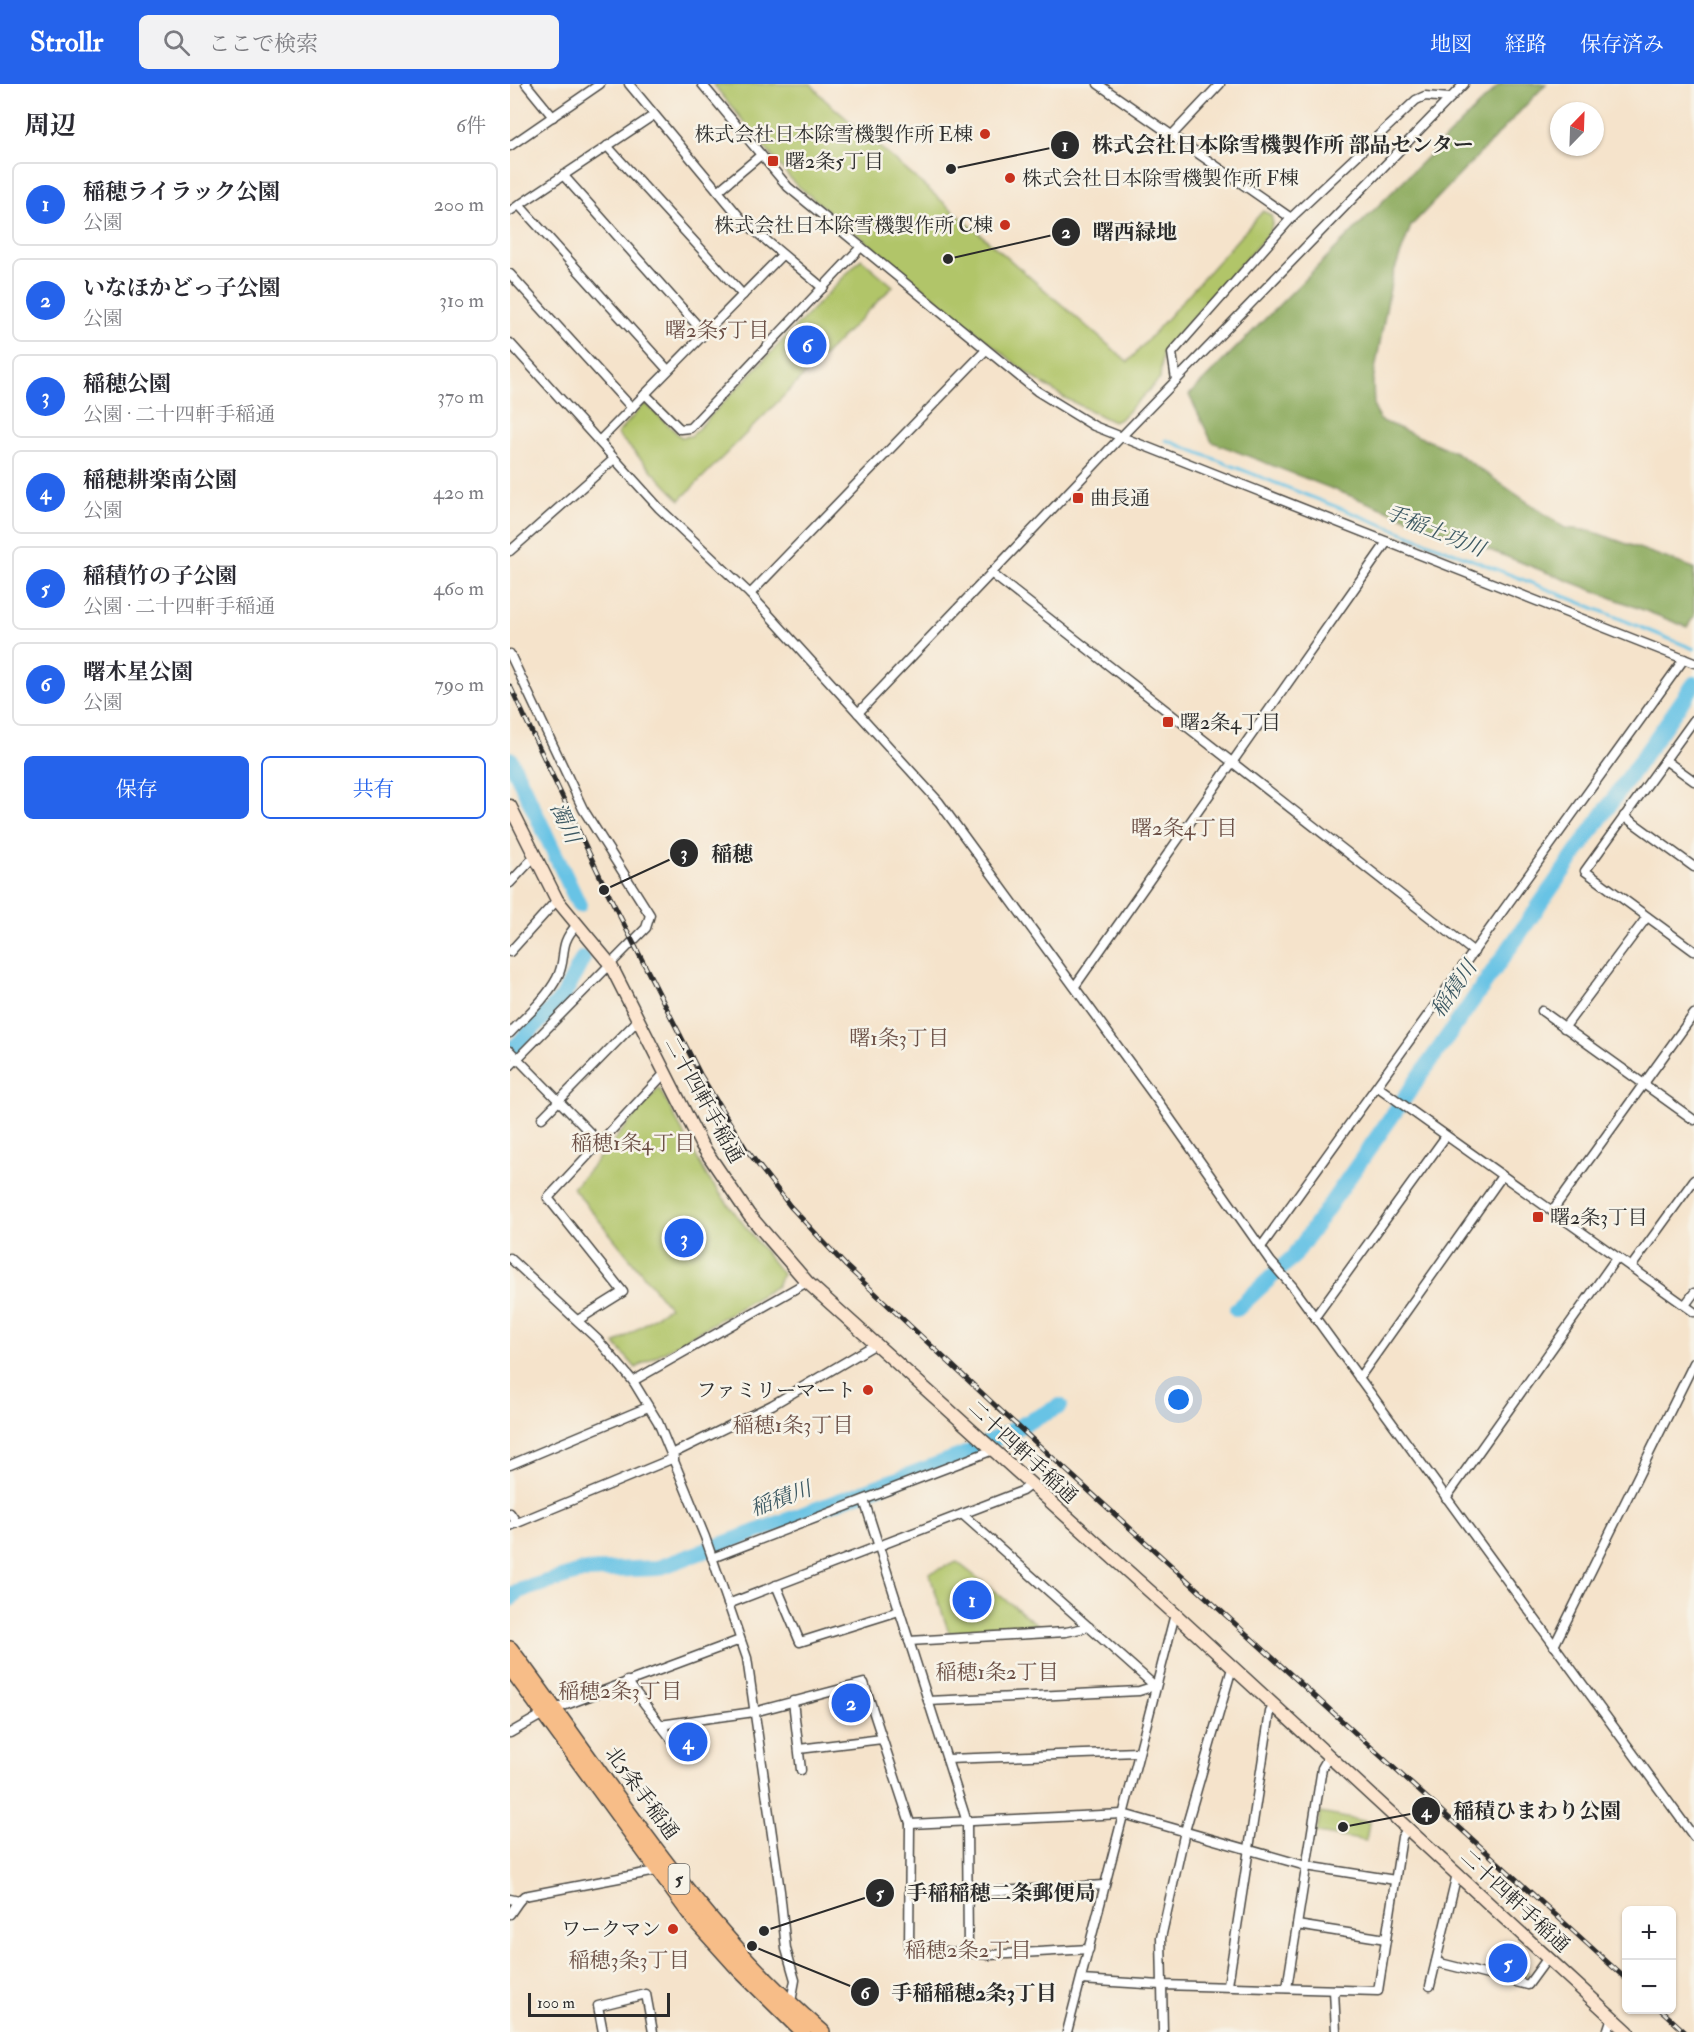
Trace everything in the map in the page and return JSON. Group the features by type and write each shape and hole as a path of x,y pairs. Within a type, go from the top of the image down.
{"highway":[{"name":"北5条手稲通","path":"510,1649 550,1711 663,1867 694,1919 739,1969 803,2032"},
{"name":"北5条手稲通","path":"510,1667 550,1711"},
{"name":"北5条手稲通","path":"663,1867 740,1952 822,2032"}],"street":[{"path":"526,84 553,117"},
{"path":"510,146 600,84"},
{"path":"629,84 743,221 823,288"},
{"path":"702,84 788,187 1037,392 1070,413 1120,436 1694,663"},
{"path":"1098,84 1291,218"},
{"path":"1172,135 1220,84"},
{"path":"858,713 1120,436 1464,84"},
{"path":"1176,380 1172,353 1291,218 1416,100 1425,96 1450,98"},
{"path":"510,211 654,114"},
{"path":"607,146 743,295"},
{"path":"718,190 761,155"},
{"path":"564,175 705,333"},
{"path":"519,205 668,370"},
{"path":"645,394 680,429 690,428 861,247"},
{"path":"599,441 782,255"},
{"path":"510,274 632,408"},
{"path":"510,343 659,508 750,594 939,802 1075,986 1271,1262 1293,1287 1554,1646 1692,1830"},
{"path":"750,594 986,350"},
{"path":"510,550 614,459"},
{"path":"1075,986 1387,542"},
{"path":"991,573 1474,952"},
{"path":"510,654 583,809 650,915 646,928 514,1055 510,1066"},
{"path":"1261,1247 1684,659"},
{"path":"1694,720 1585,871 1694,951"},
{"path":"1665,760 1694,781"},
{"name":"二十四軒手稲通","path":"510,806 557,900 576,926 610,964 701,1144 749,1215 807,1282 1174,1614 1628,2032"},
{"path":"1624,816 1694,867"},
{"path":"510,883 534,857"},
{"path":"510,952 557,900"},
{"path":"1564,1028 1647,917"},
{"path":"510,1033 543,998 558,977 564,938 576,926"},
{"path":"1542,1011 1694,1120"},
{"path":"1552,1211 1694,1014"},
{"path":"542,1118 638,1020"},
{"path":"514,1055 599,1142"},
{"path":"578,1320 623,1292 548,1198 665,1073"},
{"path":"1378,1087 1694,1312"},
{"path":"1315,1317 1446,1136"},
{"path":"1359,1378 1502,1176"},
{"path":"1631,1267 1694,1180"},
{"path":"1446,1498 1617,1257"},
{"path":"510,1258 578,1320 633,1381 658,1422 705,1537 747,1658 786,1949 795,1980 791,2002"},
{"path":"633,1381 807,1282"},
{"path":"1685,1305 1694,1293"},
{"path":"510,1513 514,1525 673,1456 772,1405 876,1344"},
{"path":"1554,1646 1694,1363"},
{"path":"510,1465 648,1407"},
{"path":"711,1557 864,1500 991,1448"},
{"path":"728,1604 1022,1491 1030,1485"},
{"path":"864,1500 967,1822 968,1953"},
{"path":"962,1514 1155,1686"},
{"path":"776,1586 800,1642 899,1611"},
{"path":"1067,2032 1174,1614"},
{"path":"909,1641 1066,1632 1089,1627"},
{"path":"510,1733 550,1711 740,1640"},
{"path":"1163,2032 1161,1938 1185,1831 1232,1668"},
{"path":"627,1681 679,1749"},
{"path":"660,1725 754,1713 864,1683 910,1824 909,1948 990,1955 1089,1949"},
{"path":"928,1701 1138,1691 1155,1686"},
{"path":"793,1701 801,1770"},
{"path":"1227,1985 1270,1712 1274,1706"},
{"path":"799,1749 882,1739"},
{"path":"946,1759 1138,1752"},
{"path":"1287,1988 1322,1767 1329,1756"},
{"path":"910,1824 1123,1814 1306,1866 1395,1880"},
{"path":"1081,1980 1161,1985 1227,1985 1378,1991 1402,1837 1408,1828"},
{"path":"510,1914 524,1896 663,1867"},
{"path":"1430,1986 1457,1874"},
{"path":"967,1893 1104,1885"},
{"path":"510,1899 519,1901"},
{"path":"1297,1925 1386,1939"},
{"path":"1436,1962 1528,1985 1547,1959"},
{"path":"1334,1990 1336,2032"},
{"path":"603,2032 598,2006 646,1994 653,2032"},
{"path":"1607,2032 1612,2017"}],"green space":[{"path":"713,84 811,84 824,99 1128,362 1263,211 1271,215 1273,223 1269,233 1162,353 1160,379 1119,420 1111,421 1065,398 1028,374 793,182"},
{"path":"1500,84 1546,84 1411,226 1392,277 1373,381 1374,407 1380,420 1455,452 1565,528 1591,531 1694,568 1694,616 1687,627 1212,442 1189,395"},
{"path":"861,259 893,286 680,500 617,434 645,403 681,437 691,436"},
{"path":"659,1088 708,1178 782,1274 777,1286 636,1368 615,1344 669,1307 573,1188"},
{"path":"957,1562 1039,1626 949,1633 929,1573"},
{"path":"860,1693 865,1709 841,1712 839,1697"},
{"path":"694,1728 697,1752 688,1753 674,1732"},
{"path":"1320,1813 1369,1822 1366,1841 1317,1833"},
{"path":"1500,1954 1508,1955 1528,1972 1526,1976 1496,1971"}],"waterway":[{"name":"手稲土功川","path":"1166,440 1694,649"},
{"name":"稲積川","path":"1237,1309 1294,1256 1694,684"},
{"name":"濁川","path":"510,759 579,905"},
{"name":"濁川","path":"510,1052 563,997 583,958"},
{"name":"稲積川","path":"510,1599 518,1591 584,1571 658,1568 963,1455 1060,1406"}],"railway":[{"path":"510,686 606,889 700,1074 746,1149 790,1206 846,1266 1000,1410 1622,1975"},
{"path":"1665,2014 1685,2032"}],"place":[{"name":"株式会社日本除雪機製作所 E棟","path":"985,134"},
{"name":"曙2条5丁目","path":"773,161"},
{"name":"株式会社日本除雪機製作所 部品センター","path":"951,169"},
{"name":"株式会社日本除雪機製作所 F棟","path":"1010,178"},
{"name":"株式会社日本除雪機製作所 C棟","path":"1005,225"},
{"name":"曙西緑地","path":"948,259"},
{"name":"曙木星公園","path":"807,345"},
{"name":"曲長通","path":"1078,498"},
{"name":"曙2条4丁目","path":"1168,722"},
{"name":"稲穂","path":"604,890"},
{"name":"曙2条3丁目","path":"1538,1217"},
{"name":"稲穂公園","path":"684,1238"},
{"name":"ファミリーマート","path":"868,1390"},
{"name":"稲穂ライラック公園","path":"972,1600"},
{"name":"いなほかどっ子公園","path":"851,1703"},
{"name":"稲穂耕楽南公園","path":"688,1742"},
{"name":"稲積ひまわり公園","path":"1343,1827"},
{"name":"ワークマン","path":"673,1929"},
{"name":"手稲稲穂二条郵便局","path":"764,1931"},
{"name":"手稲稲穂2条3丁目","path":"752,1946"},
{"name":"稲積竹の子公園","path":"1508,1963"}],"district":[{"name":"曙2条5丁目","path":"717,330"},
{"name":"曙2条4丁目","path":"1184,828"},
{"name":"曙1条3丁目","path":"899,1038"},
{"name":"稲穂1条4丁目","path":"633,1143"},
{"name":"稲穂1条3丁目","path":"793,1425"},
{"name":"稲穂1条2丁目","path":"997,1672"},
{"name":"稲穂2条3丁目","path":"620,1691"},
{"name":"稲穂2条2丁目","path":"968,1950"},
{"name":"稲穂3条3丁目","path":"629,1960"}]}
